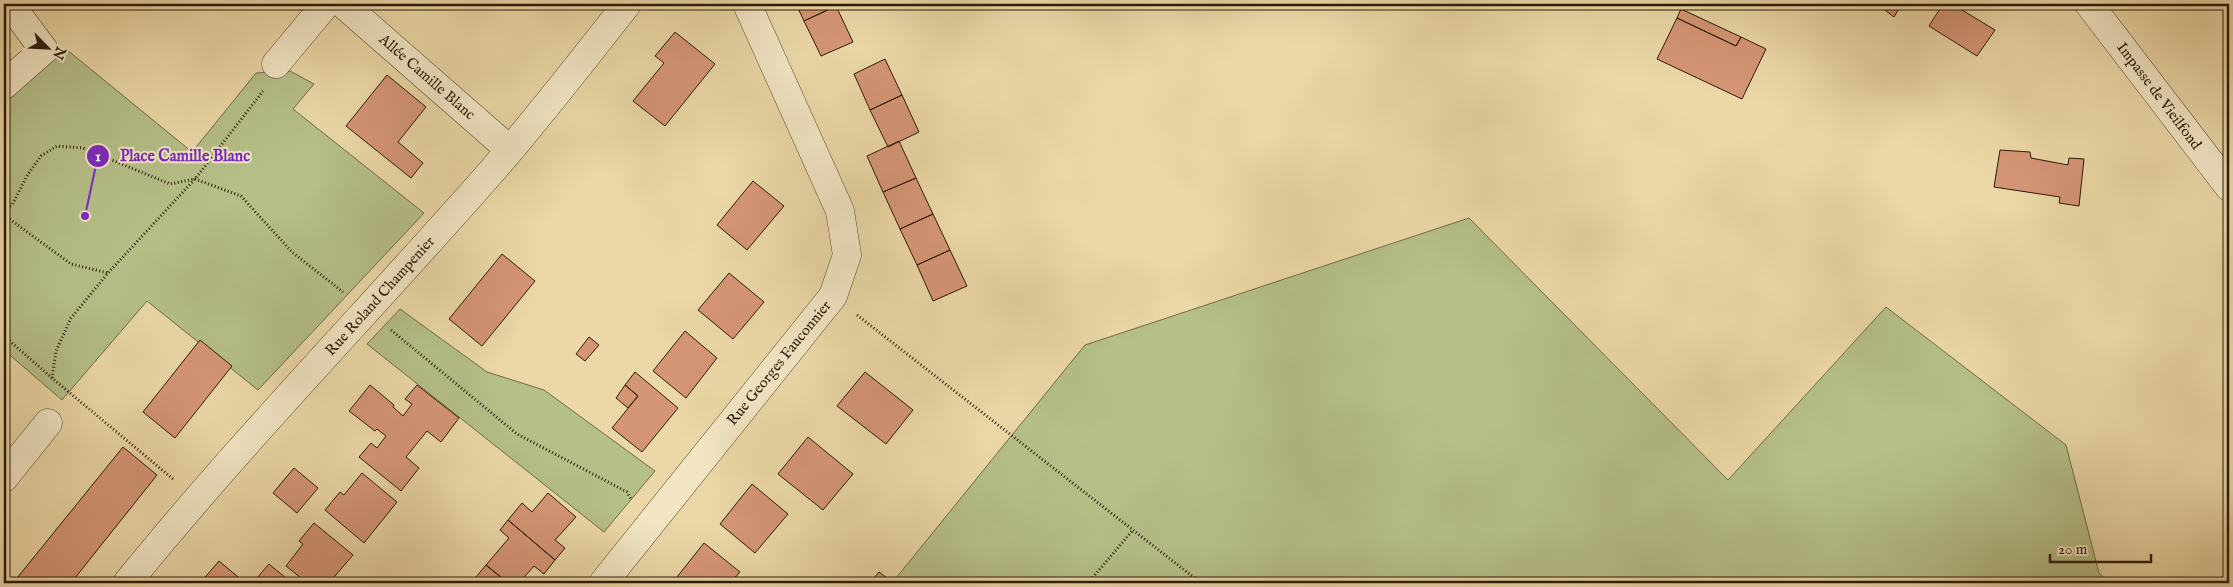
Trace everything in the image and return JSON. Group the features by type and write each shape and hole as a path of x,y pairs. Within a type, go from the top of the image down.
{"street":[{"path":"276,64 326,4"},
{"name":"Allée Camille Blanc","path":"343,4 510,150"},
{"name":"Rue Roland Champenier","path":"127,583 190,505 368,311 510,150 628,4"},
{"name":"Rue Georges Fauconnier","path":"603,583 833,296 847,255 840,211 747,4"},
{"name":"Impasse de Vieilfond","path":"2089,4 2229,187"},
{"path":"4,85 44,50 18,15"},
{"path":"4,478 48,423"}],"path":[{"path":"52,378 56,351 71,318 108,273 195,180 273,77 276,64"},
{"path":"4,210 12,205 28,174 41,156 57,146 83,148 170,184 195,180 241,196 292,252 368,311 517,434 627,492 647,528"},
{"path":"4,215 36,240 72,264 108,273"},
{"path":"833,296 1202,583"},
{"path":"4,336 176,481 177,493 190,505"},
{"path":"1088,583 1133,530"}],"green space":[{"path":"66,49 192,152 256,73 290,71 314,84 293,109 424,213 258,390 147,301 62,400 4,350 4,97"},
{"path":"1469,218 1728,480 1886,307 2066,445 2099,573 2110,583 892,583 1085,345"},
{"path":"400,309 487,372 544,390 655,471 604,532 367,344"}],"building":[{"path":"796,4 835,4 836,6 804,21"},
{"path":"1877,4 1898,4 1901,5 1894,17"},
{"path":"1943,4 1952,4 1995,30 1977,56 1929,26"},
{"path":"836,6 853,42 821,56 804,21"},
{"path":"1681,9 1741,37 1736,46 1677,18"},
{"path":"1677,18 1736,46 1741,37 1766,49 1742,99 1657,59"},
{"path":"675,32 715,64 665,126 633,101 664,63 655,56"},
{"path":"885,59 902,95 870,110 854,74"},
{"path":"387,75 426,107 398,142 423,163 411,178 346,126"},
{"path":"902,95 919,132 888,147 870,110"},
{"path":"899,141 916,178 883,192 867,156"},
{"path":"2000,150 2030,152 2031,158 2068,165 2069,158 2084,159 2079,206 2059,203 2060,197 1994,187"},
{"path":"916,178 933,214 900,229 883,192"},
{"path":"753,181 784,206 747,250 717,225"},
{"path":"933,214 950,250 917,265 900,229"},
{"path":"950,250 967,286 933,301 917,265"},
{"path":"502,254 535,281 482,346 449,319"},
{"path":"729,273 764,302 733,339 698,310"},
{"path":"685,331 717,358 686,398 653,371"},
{"path":"589,337 599,345 585,361 576,354"},
{"path":"200,340 232,366 175,438 143,412"},
{"path":"635,372 678,408 642,452 612,428 638,396 625,385"},
{"path":"865,372 913,410 886,444 837,406"},
{"path":"370,385 394,405 393,407 403,416 412,404 405,399 417,385 459,418 441,442 427,431 406,457 419,468 401,491 359,457 371,443 377,448 386,436 377,429 375,431 349,411"},
{"path":"625,385 638,396 628,408 616,398"},
{"path":"808,437 853,474 823,510 778,474"},
{"path":"123,447 157,475 71,583 13,583"},
{"path":"294,468 318,488 297,513 273,493"},
{"path":"362,473 397,502 364,543 325,510 340,492 344,495"},
{"path":"752,484 788,514 755,553 720,524"},
{"path":"548,493 576,517 555,540 565,548 555,560 508,520 522,503 532,512"},
{"path":"508,520 555,560 544,574 534,566 519,583 508,583 486,565 509,538 500,530"},
{"path":"314,523 353,555 329,583 307,583 286,566 303,544 299,541"},
{"path":"704,543 740,572 730,583 673,582"},
{"path":"219,561 243,581 241,583 200,583"},
{"path":"269,564 292,583 262,583 256,579"},
{"path":"486,565 508,583 471,583"},
{"path":"879,572 891,581 890,583 870,583"}],"place":[{"name":"Place Camille Blanc","path":"85,216"}]}
